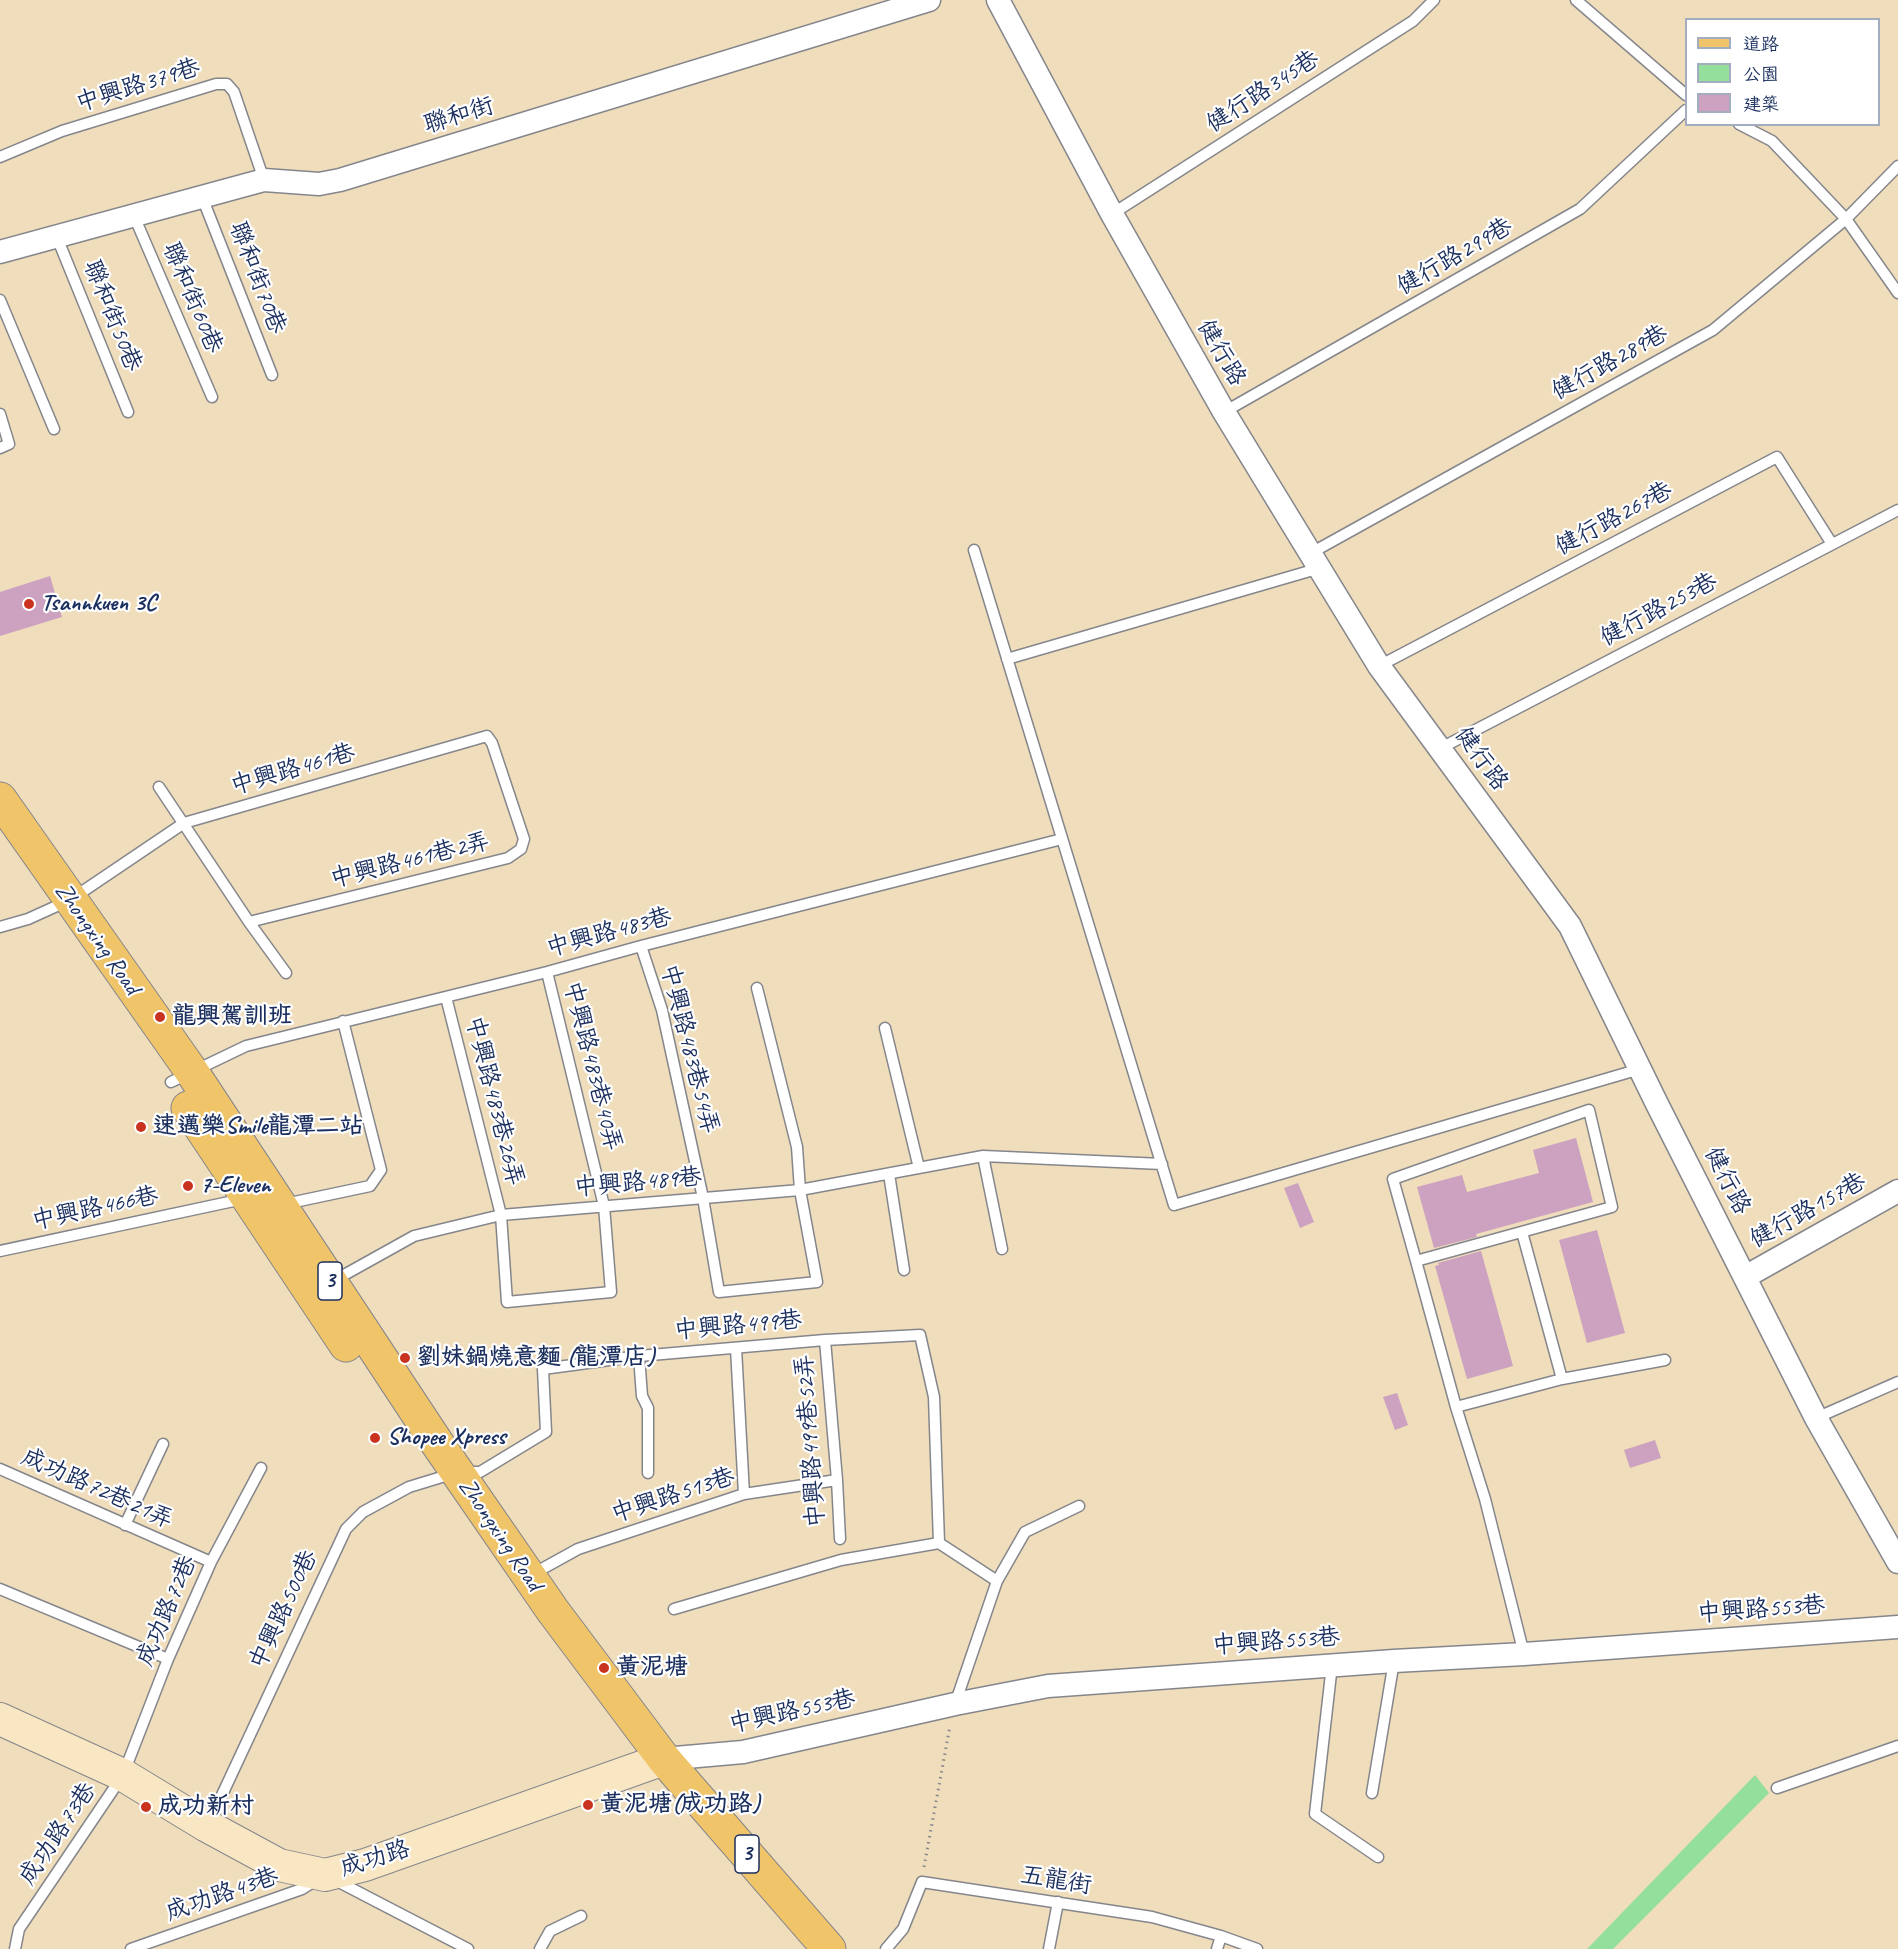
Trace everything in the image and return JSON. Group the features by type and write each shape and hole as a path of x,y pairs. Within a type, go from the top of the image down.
{"main road":[{"name":"Zhongxing Road","path":"0,799 60,904 265,1197 322,1289 448,1475 550,1642 655,1763 830,1949"},
{"name":"Zhongxing Road","path":"0,835 60,904"},
{"name":"Zhongxing Road","path":"448,1475 528,1576 655,1763 674,1796 805,1949"}],"street":[{"name":"聯和街","path":"0,252 264,180 319,184 340,180 929,0"},
{"name":"健行路","path":"998,0 1112,214 1224,412 1379,666 1570,926 1816,1418 1898,1562"},
{"name":"健行路157巷","path":"1745,1277 1898,1191"},
{"name":"中興路553巷","path":"655,1763 743,1752 955,1704 1048,1686 1394,1660 1524,1654 1898,1627"},
{"name":"成功路","path":"0,1719 123,1775 207,1826 279,1865 325,1875 365,1864 655,1763"}],"lane":[{"name":"健行路345巷","path":"1112,214 1413,21 1434,0"},
{"path":"1576,0 1685,94"},
{"name":"中興路379巷","path":"0,157 62,131 216,84 227,84 234,92 264,180"},
{"name":"健行路299巷","path":"1224,412 1580,209 1685,111"},
{"path":"1743,126 1772,141 1846,219 1898,293"},
{"name":"健行路289巷","path":"1007,659 1316,560 1713,330 1846,219 1898,166"},
{"name":"聯和街70巷","path":"202,196 272,375"},
{"name":"聯和街60巷","path":"134,216 212,397"},
{"name":"聯和街50巷","path":"56,235 128,412"},
{"path":"0,300 54,429"},
{"path":"0,414 9,444 0,447"},
{"name":"健行路267巷","path":"1379,666 1778,457 1832,544"},
{"name":"健行路253巷","path":"1440,748 1898,510"},
{"path":"974,550 1174,1205 1640,1069"},
{"name":"中興路461巷","path":"0,927 28,919 60,904 184,823 488,736 508,792"},
{"path":"159,786 249,922 286,973"},
{"name":"中興路461巷2弄","path":"249,922 508,858 521,849 524,839 508,792"},
{"name":"中興路483巷","path":"182,1077 246,1046 547,972 1062,839"},
{"name":"中興路483巷54弄","path":"641,946 662,1010 703,1198 719,1292 817,1282 800,1190"},
{"name":"中興路483巷40弄","path":"547,972 604,1206 611,1292 569,1295"},
{"path":"757,988 797,1148 800,1190"},
{"name":"中興路483巷26弄","path":"446,997 501,1215 507,1302 569,1295"},
{"name":"中興路466巷","path":"0,1251 265,1197 370,1186 381,1170 343,1021"},
{"path":"885,1028 919,1168"},
{"path":"1416,1261 1612,1207 1589,1110 1393,1179 1456,1407 1485,1499 1524,1654"},
{"path":"982,1156 1002,1249"},
{"name":"中興路489巷","path":"322,1289 414,1236 501,1215 800,1190 982,1156 1162,1164"},
{"path":"889,1174 904,1270"},
{"path":"1522,1232 1562,1378"},
{"name":"中興路499巷","path":"448,1475 480,1472 546,1432 543,1369 639,1356 825,1340 920,1335 934,1396 939,1543"},
{"name":"中興路499巷52弄","path":"825,1340 840,1539"},
{"path":"736,1348 744,1494"},
{"path":"639,1356 642,1396 648,1408 648,1473"},
{"path":"1456,1407 1562,1378 1665,1360"},
{"path":"1816,1418 1898,1382"},
{"path":"125,1525 163,1444"},
{"name":"成功路72巷","path":"123,1775 168,1659 211,1562 261,1468"},
{"name":"成功路72巷21弄","path":"0,1469 211,1562"},
{"name":"中興路500巷","path":"207,1826 346,1529 363,1512 409,1487 448,1475"},
{"name":"中興路513巷","path":"528,1576 578,1549 744,1494 837,1480"},
{"path":"955,1704 997,1581 1025,1532 1079,1506"},
{"path":"674,1609 841,1560 939,1543 997,1581"},
{"path":"0,1589 168,1659"},
{"path":"1372,1793 1394,1660"},
{"path":"1332,1665 1314,1814 1378,1857"},
{"path":"1777,1788 1898,1746"},
{"name":"成功路73巷","path":"15,1949 19,1929 123,1775"},
{"path":"325,1875 468,1949"},
{"name":"成功路43巷","path":"131,1949 302,1889 325,1875"},
{"path":"886,1949 903,1929 922,1882"},
{"name":"五龍街","path":"922,1882 1152,1917 1221,1936 1257,1949"},
{"path":"1049,1949 1058,1902"},
{"path":"540,1949 550,1931 581,1916"},
{"path":"1217,1949 1221,1936"}],"path":[{"path":"922,1882 955,1704"}],"green space":[{"path":"1755,1775 1769,1793 1613,1949 1587,1949"}],"building":[{"name":"Tsannkuen 3C","path":"50,576 62,617 0,636 0,592"},
{"path":"1576,1138 1593,1202 1434,1248 1417,1187 1462,1175 1467,1192 1539,1173 1533,1150"},
{"path":"1298,1183 1314,1222 1300,1228 1284,1188"},
{"path":"1597,1230 1625,1333 1587,1343 1559,1240"},
{"path":"1481,1251 1513,1366 1467,1379 1435,1266 1439,1265 1438,1263"},
{"path":"1397,1393 1408,1425 1395,1430 1383,1397"},
{"path":"1655,1440 1661,1458 1630,1468 1624,1450"}],"place":[{"name":"Tsannkuen 3C","path":"29,604"},
{"name":"龍興駕訓班","path":"160,1017"},
{"name":"速邁樂Smile龍潭二站","path":"141,1127"},
{"name":"7-Eleven","path":"188,1186"},
{"name":"劉妹鍋燒意麵 (龍潭店)","path":"405,1358"},
{"name":"Shopee Xpress","path":"375,1438"},
{"name":"黃泥塘","path":"604,1668"},
{"name":"黃泥塘(成功路)","path":"588,1805"},
{"name":"成功新村","path":"146,1807"}]}
